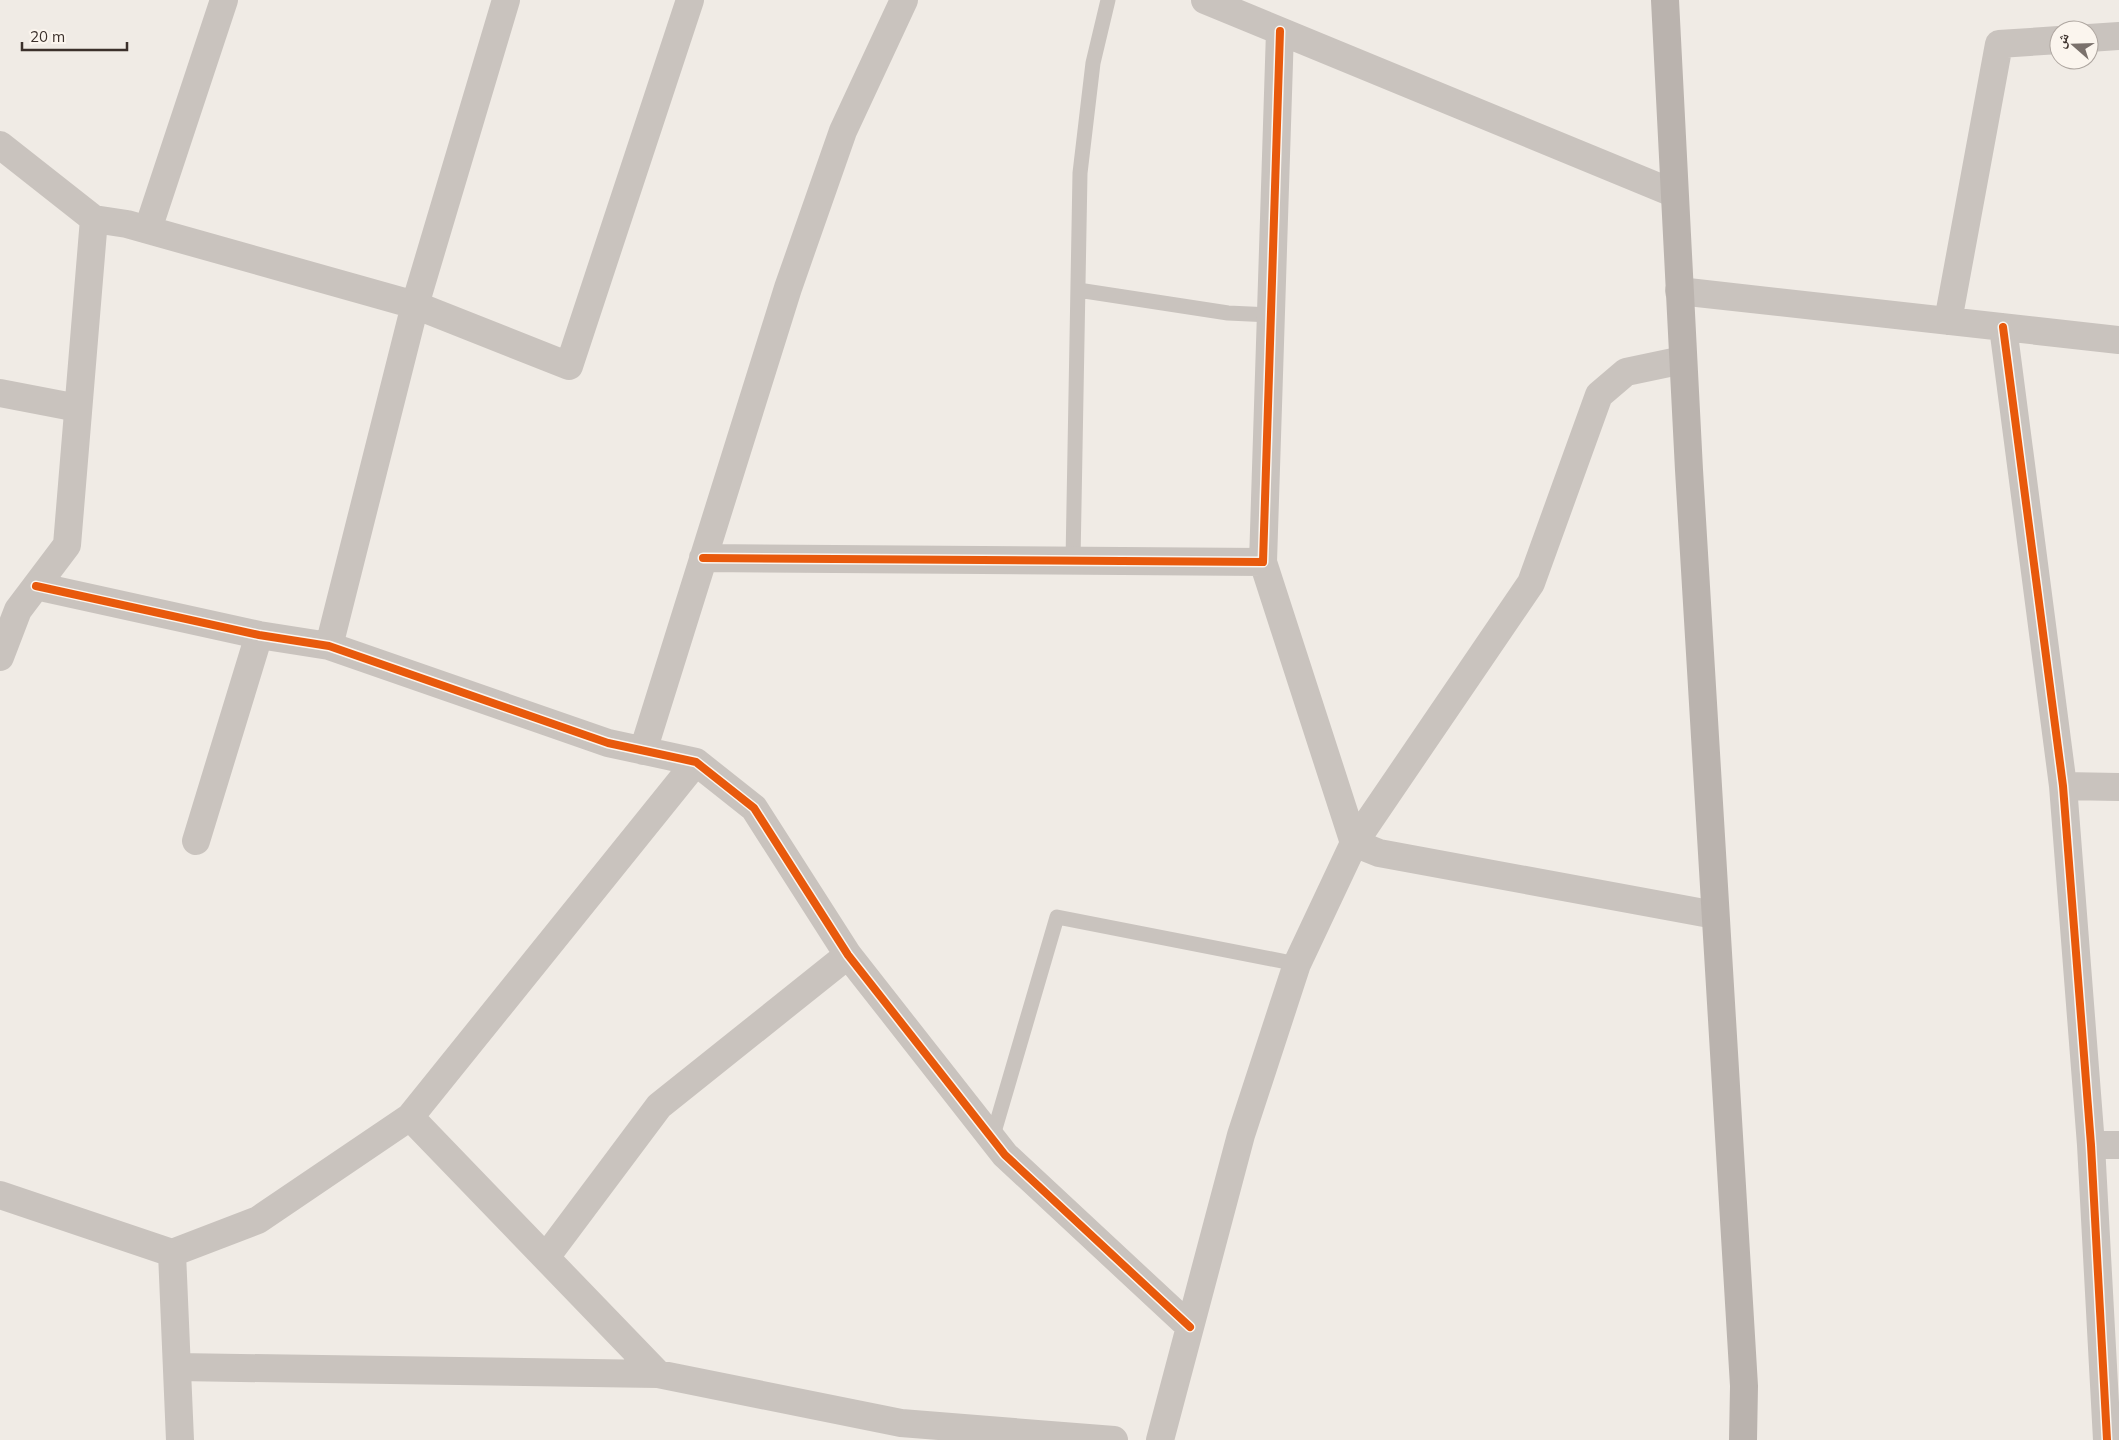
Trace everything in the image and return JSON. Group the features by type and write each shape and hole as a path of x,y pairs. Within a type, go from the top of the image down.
{"main road":[{"path":"1665,0 1682,360 1743,1376 1745,1440"}],"street":[{"path":"148,229 224,0"},
{"path":"329,646 416,305 506,0"},
{"path":"0,146 94,219 148,229 416,305 569,366 690,0"},
{"path":"643,751 788,288 843,131 904,0"},
{"path":"1220,3 1280,31 1673,193"},
{"path":"1280,31 1263,562 1354,843"},
{"path":"2099,37 2119,36"},
{"path":"1948,321 1999,44 2049,41"},
{"path":"0,657 18,610 67,545 94,219"},
{"path":"1679,291 2119,340"},
{"path":"2003,327 2063,786 2091,1145 2106,1440"},
{"path":"1160,1440 1241,1135 1298,964 1354,843 1531,583 1599,396 1626,372 1682,360"},
{"path":"0,393 78,408"},
{"path":"704,558 1263,562"},
{"path":"36,586 259,635 329,646 608,743 696,762 754,808 848,955 1004,1155 1190,1327"},
{"path":"196,841 259,635"},
{"path":"0,1195 172,1253 258,1220 410,1117 696,762"},
{"path":"2063,786 2119,786"},
{"path":"1354,843 1379,853 1715,915"},
{"path":"546,1257 660,1106 848,955"},
{"path":"410,1117 658,1374"},
{"path":"2091,1145 2119,1145"},
{"path":"172,1253 180,1440"},
{"path":"177,1367 658,1374 901,1431 1114,1440"}],"lane":[{"path":"1073,561 1080,173 1092,63 1108,0"},
{"path":"1078,290 1228,313 1271,315"},
{"path":"992,1139 1057,917 1298,964"}],"cycle path":[{"path":"703,558 1263,562 1280,31"},
{"path":"2003,327 2063,786 2091,1145 2107,1440"},
{"path":"36,586 259,635 329,646 608,743 696,762 754,808 848,955 1005,1155 1190,1327"}]}
